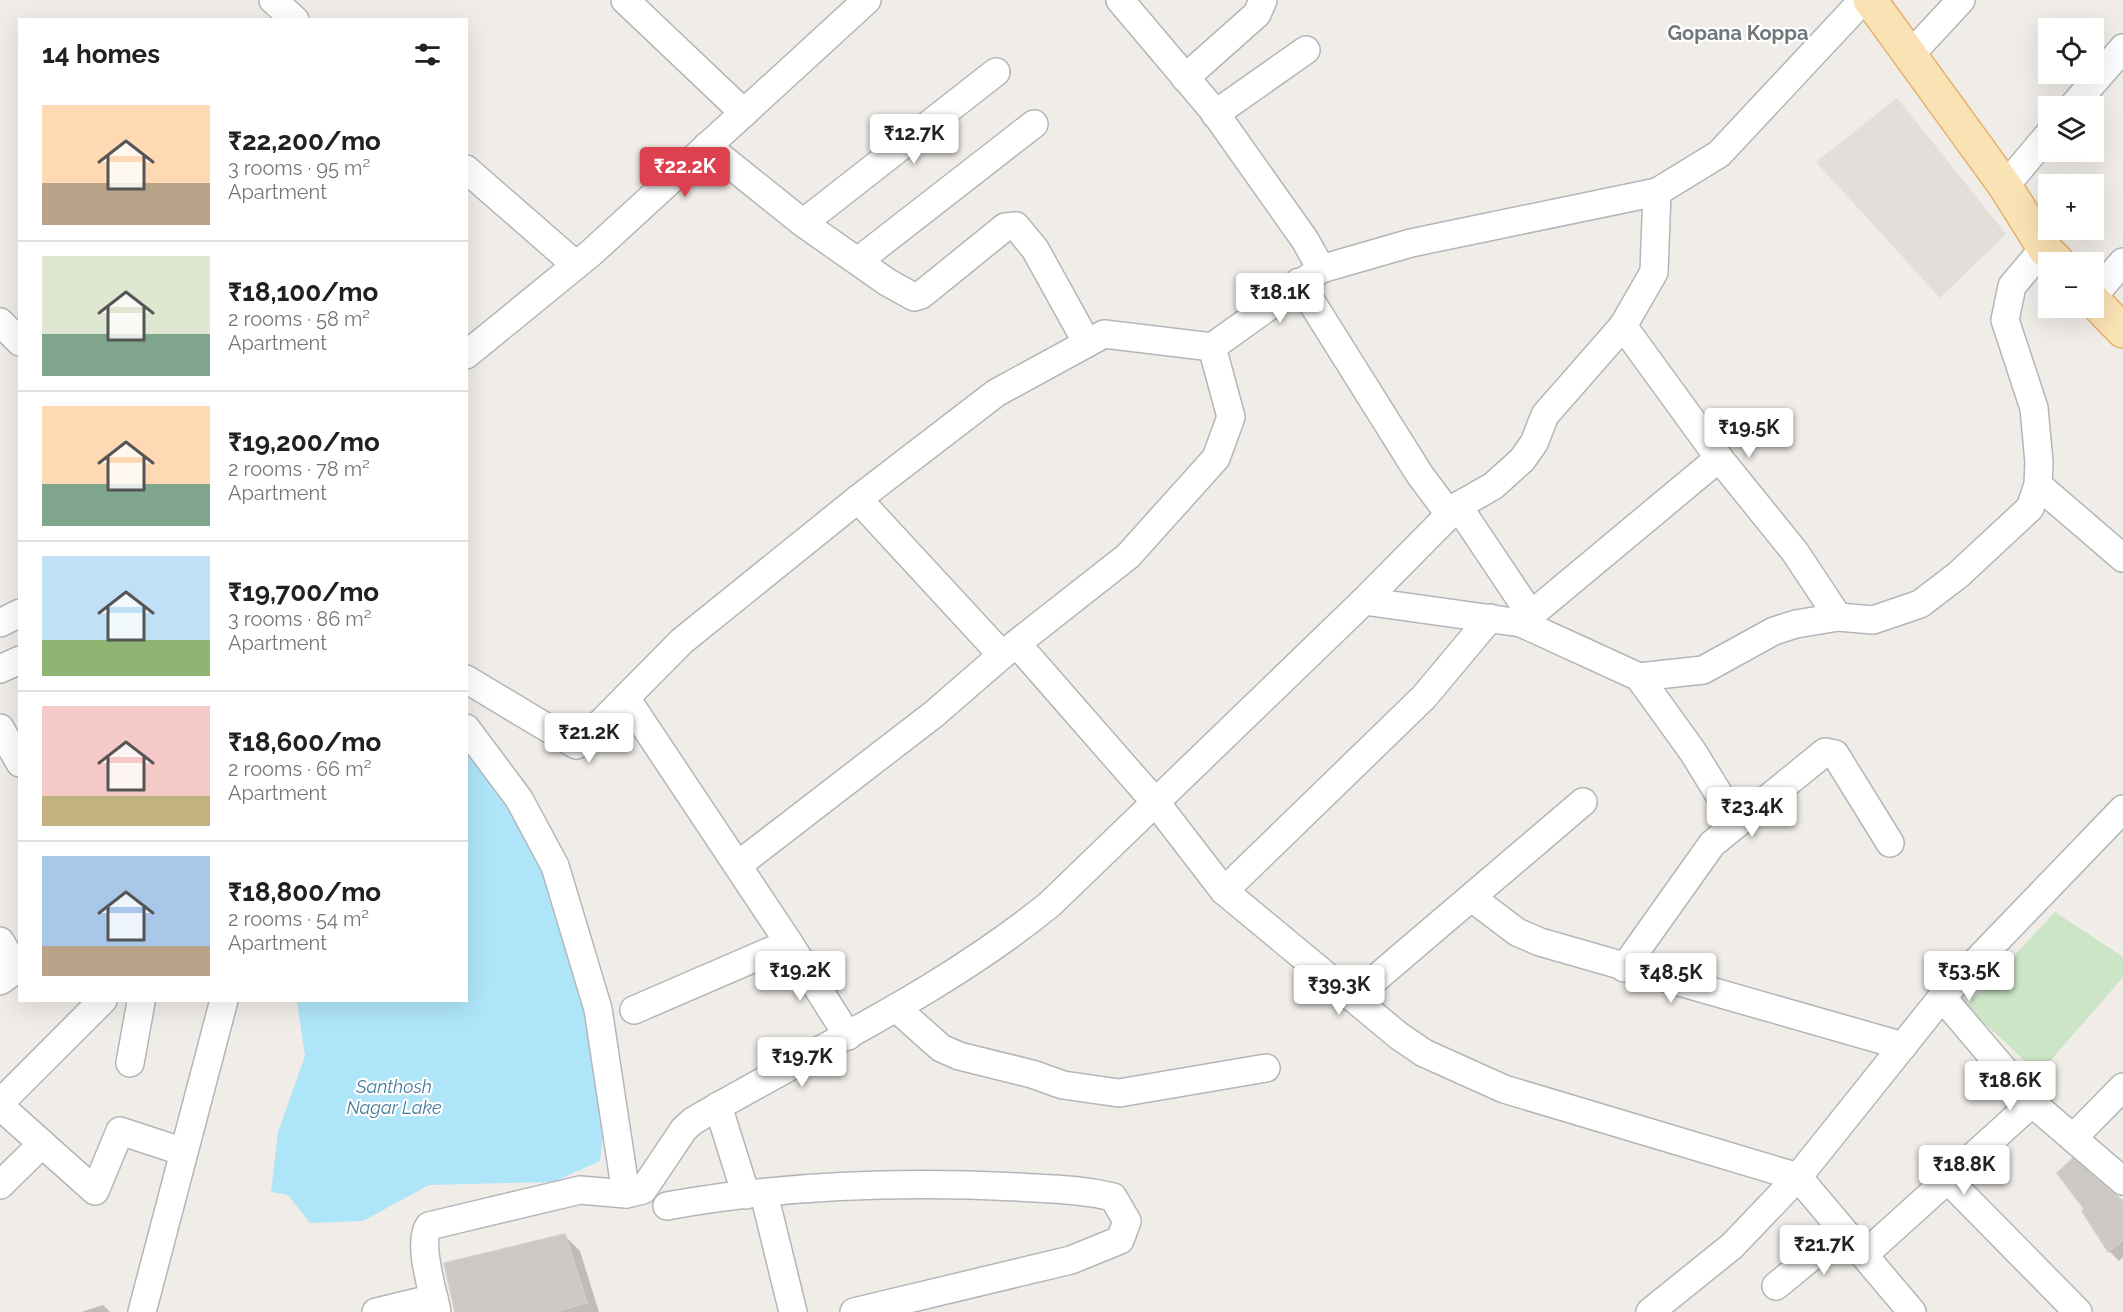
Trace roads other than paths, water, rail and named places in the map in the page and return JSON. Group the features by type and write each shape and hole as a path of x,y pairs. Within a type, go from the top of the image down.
{"main road":[{"path":"1870,0 2005,186 2049,252"},
{"path":"2104,311 2123,331"}],"street":[{"path":"273,0 293,18"},
{"path":"625,0 744,113"},
{"path":"468,353 576,265 867,0"},
{"path":"1120,0 1215,114 1305,240 1310,275 1420,475 1454,511 1526,619"},
{"path":"1185,78 1257,14 1263,0"},
{"path":"468,680 576,745 582,742 682,641 858,499 996,393 1104,334 1212,347 1310,275 1411,243 1658,192 1719,154 1863,0"},
{"path":"1910,55 1961,0"},
{"path":"2082,96 2123,48"},
{"path":"1215,114 1306,50"},
{"path":"804,223 996,72"},
{"path":"858,261 1034,124"},
{"path":"707,146 804,223 908,295 918,297 1005,227 1016,226 1035,249 1087,344"},
{"path":"2005,186 2038,147"},
{"path":"468,171 576,265"},
{"path":"376,1312 436,1305 424,1244 424,1232 429,1226 580,1190 626,1194 643,1190 684,1129 718,1106 848,1036 1001,944 1050,904 1157,804 1454,511 1492,486 1522,460 1534,443 1545,415 1623,326 1654,272 1658,192"},
{"path":"1639,677 1703,670 1774,631 1838,617 1873,620 1920,604 1958,575 2030,508 2038,485 2039,462 2034,408 2005,320 2007,301 2012,286 2023,269 2038,262"},
{"path":"2104,284 2123,262"},
{"path":"0,322 18,340"},
{"path":"1623,326 1719,459 1795,552 1838,617"},
{"path":"738,865 933,714 1009,650 1128,556 1216,458 1231,417 1212,347"},
{"path":"1526,619 1719,459"},
{"path":"2038,485 2123,558"},
{"path":"858,499 1009,650 1157,804 1224,891 1353,998 1424,1053 1504,1089 1798,1177 1892,1307 1908,1308"},
{"path":"1364,601 1490,618 1526,619 1639,677 1693,752 1736,822"},
{"path":"0,623 18,614"},
{"path":"1224,891 1424,697 1490,618"},
{"path":"626,698 738,865 848,1036"},
{"path":"0,728 18,759"},
{"path":"468,731 519,799 555,866 598,1009 626,1194"},
{"path":"1624,968 1712,844 1736,822 1825,752 1831,751 1835,754 1890,843"},
{"path":"1353,998 1583,802"},
{"path":"1650,1312 1732,1246 1798,1177 1942,997 2122,812"},
{"path":"1472,898 1517,932 1540,942 1624,968 1903,1046"},
{"path":"0,941 12,972"},
{"path":"634,1010 789,943"},
{"path":"1942,997 2032,1103 2123,1181"},
{"path":"101,1002 0,1105 95,1191 120,1131 184,1152"},
{"path":"130,1062 140,1002"},
{"path":"142,1312 223,1002"},
{"path":"896,1008 941,1048 959,1056 1032,1074 1063,1085 1119,1093 1266,1068"},
{"path":"2073,1138 2123,1087"},
{"path":"1864,1255 2032,1103"},
{"path":"718,1106 755,1194 793,1312"},
{"path":"0,1185 42,1144"},
{"path":"1948,1180 2078,1312"},
{"path":"667,1206 719,1197 855,1184 972,1184 1081,1189 1113,1197 1127,1221 1120,1240 1071,1260 854,1312"},
{"path":"1840,1234 1864,1255 1908,1308"},
{"path":"1776,1286 1840,1234"}],"water":[{"name":"Santhosh Nagar Lake","path":"468,748 483,761 554,892 567,929 605,1118 600,1161 553,1182 429,1185 363,1221 310,1223 288,1195 271,1192 278,1132 305,1056 297,1002 468,1002"}],"district":[{"name":"Gopana Koppa","path":"1738,33"}]}
